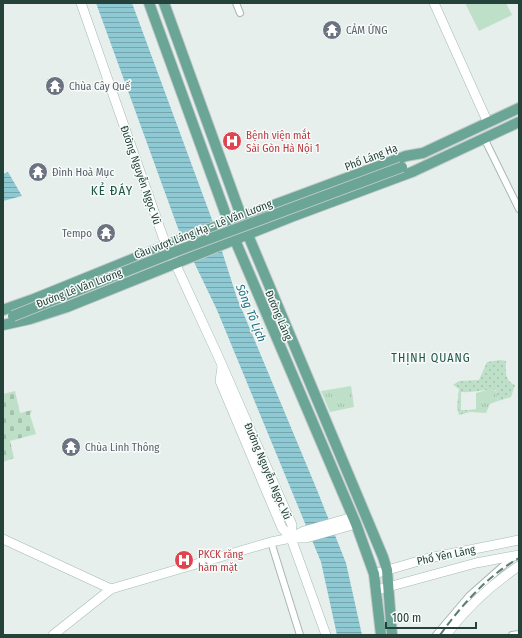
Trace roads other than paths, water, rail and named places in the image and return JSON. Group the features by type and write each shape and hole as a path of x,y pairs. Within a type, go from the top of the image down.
{"main road":[{"name":"Đường Nguyễn Ngọc Vũ","path":"81,3 153,211 172,243 180,262 222,365 220,381 282,528 291,538 326,635"},
{"name":"Đường Láng","path":"149,3 235,240 323,448 351,522 374,574 381,635"},
{"name":"Đường Láng","path":"164,3 248,235 335,443 364,508 387,570 392,635"},
{"path":"434,3 488,123"},
{"name":"Phố Láng Hạ","path":"229,222 406,156 422,153 519,108"},
{"path":"235,240 291,217 412,172 519,122"},
{"name":"Cầu vượt Láng Hạ - Lê Văn Lương","path":"402,167 422,153"},
{"name":"Cầu vượt Láng Hạ - Lê Văn Lương","path":"3,322 8,316 402,167 428,164"},
{"path":"286,202 291,217"},
{"name":"Đường Lê Văn Lương","path":"3,310 34,300 172,243 229,222"},
{"name":"Đường Lê Văn Lương","path":"3,325 30,319 67,307 235,240"},
{"path":"129,261 137,278"},
{"path":"323,448 335,443"},
{"path":"53,635 111,589 271,542 305,535 351,522"},
{"path":"3,539 111,589"},
{"name":"Phố Yên Lãng","path":"374,574 429,558 519,540"},
{"name":"Phố Yên Lãng","path":"377,590 476,563 517,555"},
{"path":"446,635 466,610 482,595 519,566"}],"street":[{"path":"236,3 240,13"},
{"path":"484,138 519,209"},
{"path":"271,542 300,635"},
{"path":"436,635 469,596 517,555"},
{"path":"512,635 519,634"}],"water":[{"path":"96,3 132,3 211,217 237,298 346,563 362,635 337,635 321,562 217,310 179,231"},
{"path":"8,172 22,196 3,201 3,174"}],"railway":[{"path":"440,635 475,592 507,565 519,558"}],"place":[{"name":"CẢM ỨNG","path":"332,30"},
{"name":"Chùa Cây Quế","path":"55,86"},
{"name":"Bệnh viện mắt Sài Gòn Hà Nội 1","path":"232,141"},
{"name":"Đình Hoà Mục","path":"38,172"},
{"name":"Tempo","path":"106,233"},
{"name":"Chùa Linh Thông","path":"71,447"},
{"name":"PKCK răng hàm mặt","path":"184,560"}],"district":[{"name":"KẺ ĐÁY","path":"112,190"},
{"name":"THỊNH QUANG","path":"431,358"}],"water label":[{"name":"Sông Tô Lịch","path":"251,313"}]}
